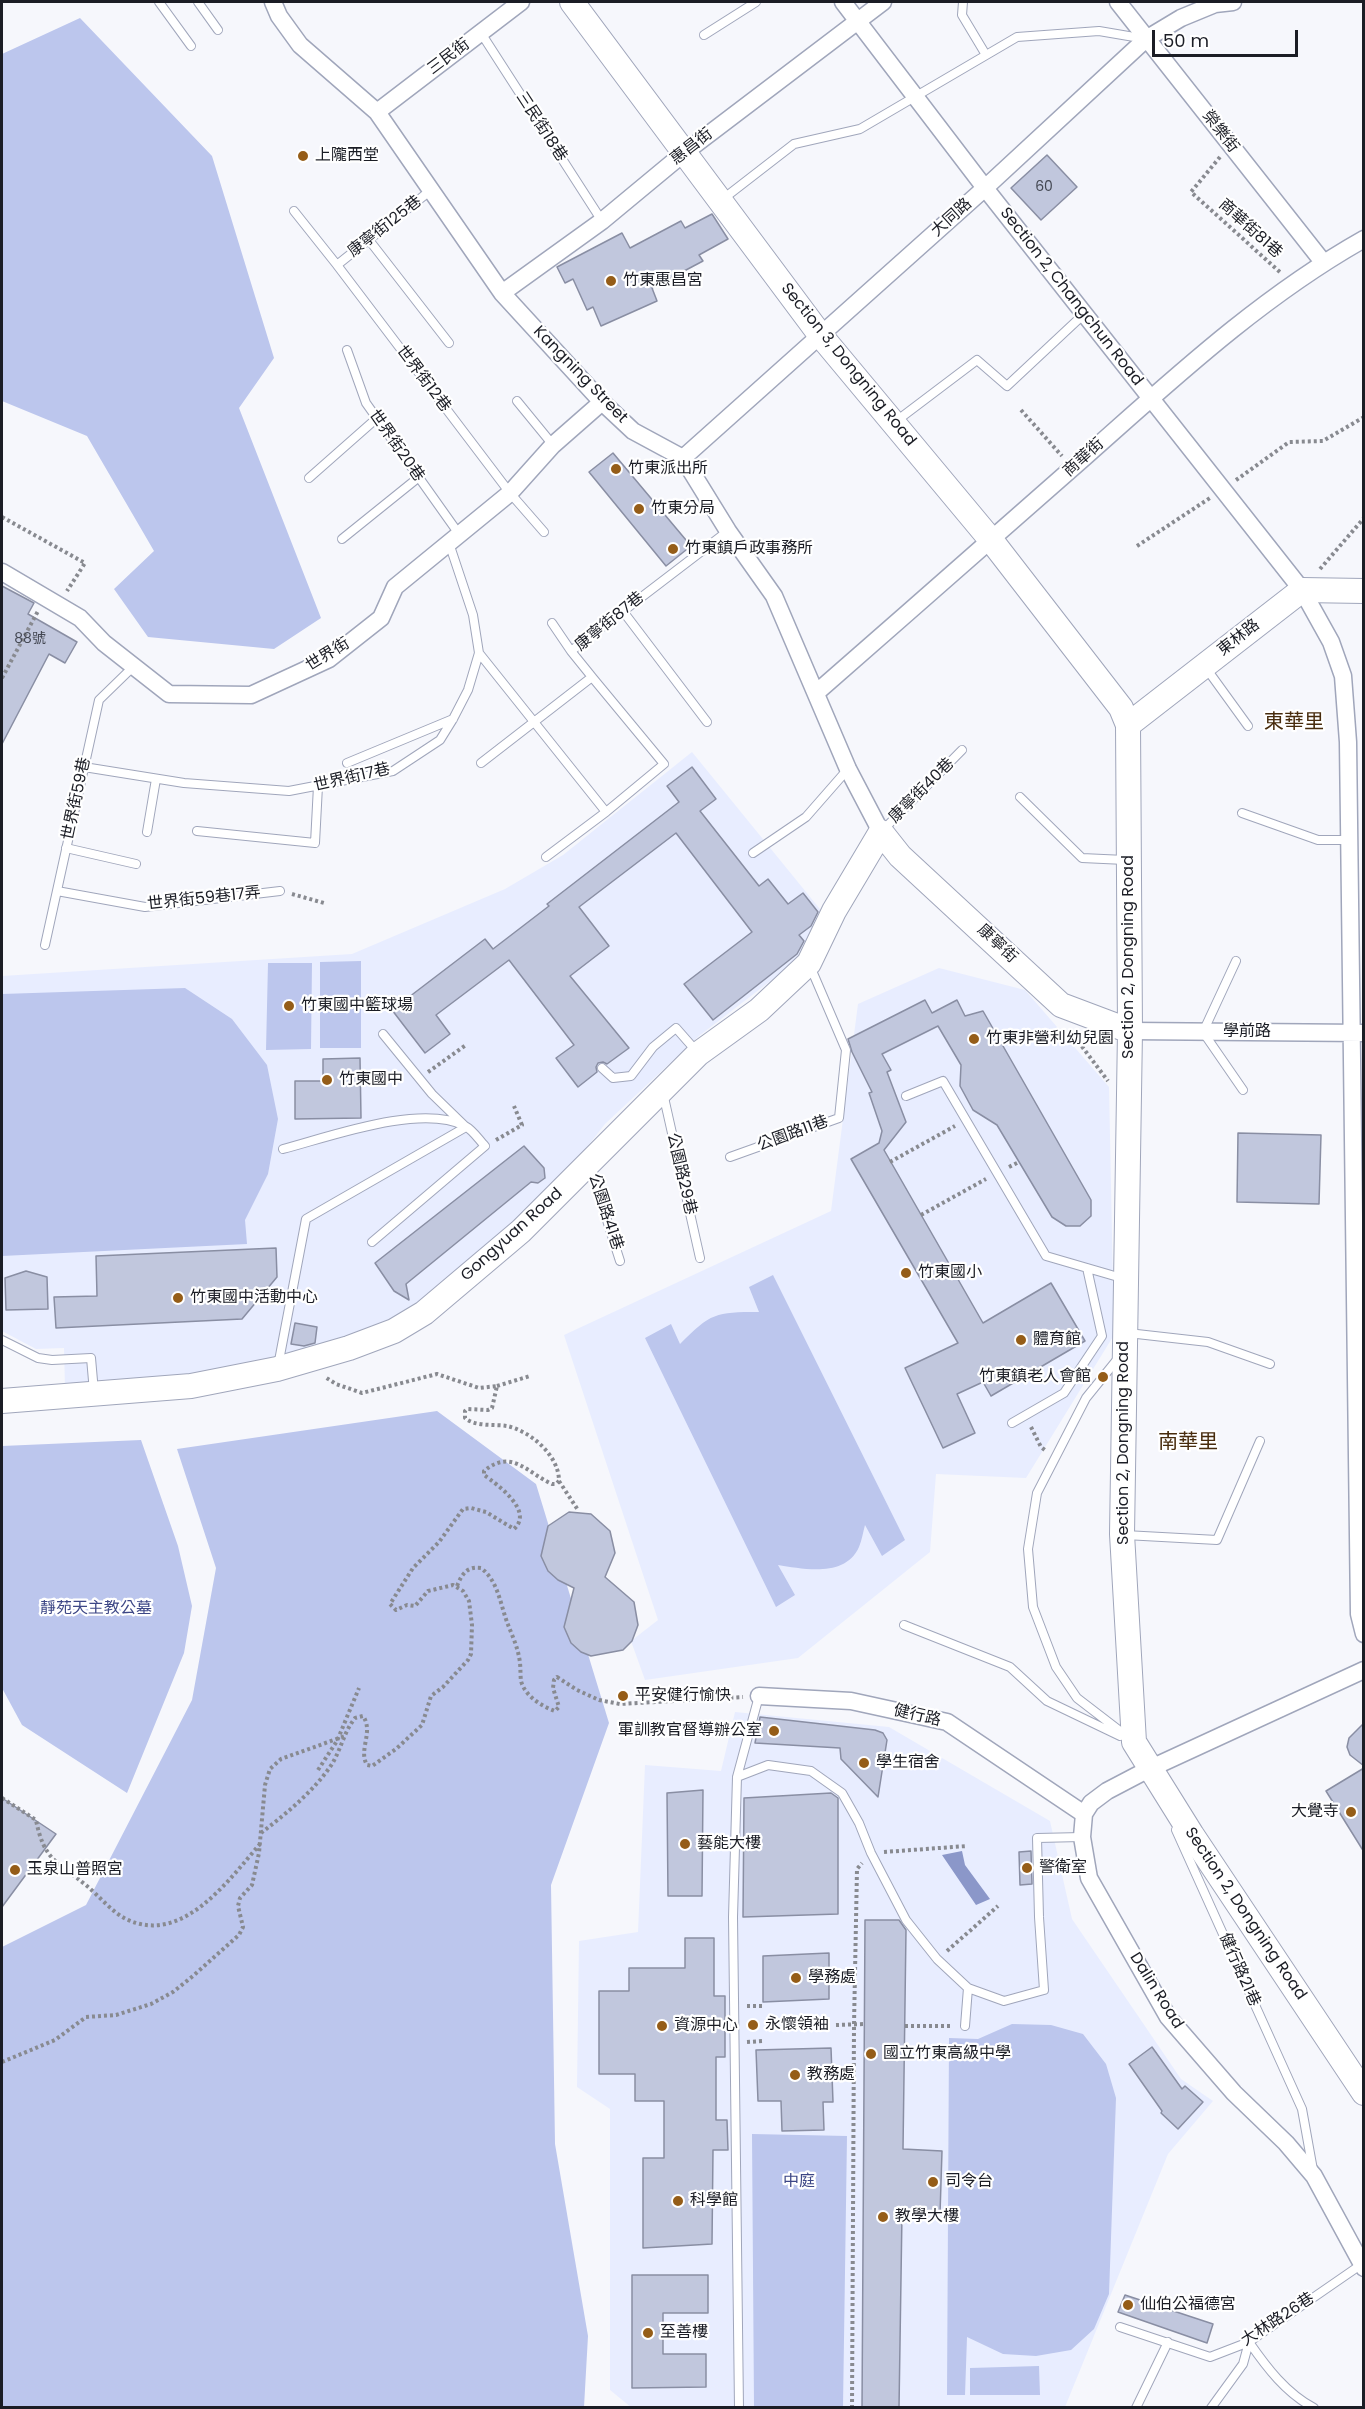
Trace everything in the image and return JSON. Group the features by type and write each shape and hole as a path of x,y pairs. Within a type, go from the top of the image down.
{"main road":[{"name":"Section 3, Dongning Road","path":"572,2 821,336 992,540 1121,708 1128,725"},
{"path":"1302,590 1364,591"},
{"name":"東林路","path":"1128,725 1302,590"},
{"name":"Section 2, Dongning Road","path":"1128,725 1130,1031 1122,1534 1134,1742 1149,1769 1363,2090"},
{"name":"Gongyuan Road","path":"2,1401 191,1386 277,1369 349,1348 394,1331 424,1313 520,1231 698,1053 759,1010 809,963 834,911 881,832"},
{"name":"康寧街","path":"881,832 900,856 1061,1005 1130,1031"}],"street":[{"name":"Kangning Street","path":"273,2 279,16 300,45 377,112 502,293 602,402 633,431 684,458"},
{"name":"三民街","path":"377,112 521,2"},
{"name":"Section 2, Changchun Road","path":"843,2 985,188 1302,590 1331,642 1342,676 1348,742 1349,840 1357,1033 1360,1349 1359,1614 1364,1634"},
{"name":"惠昌街","path":"502,293 602,221 684,153 883,2"},
{"name":"榮樂街","path":"1118,2 1323,262"},
{"name":"大同路","path":"684,458 985,188 1146,39 1181,18 1215,4 1233,2"},
{"name":"商華街","path":"816,693 1151,398 1260,308 1323,262 1364,239"},
{"name":"世界街","path":"2,572 80,618 104,643 170,693 251,695 330,658 381,618 395,587 510,493 552,445 602,402"},
{"path":"684,458 728,531 774,596 849,769 881,832"},
{"name":"學前路","path":"1130,1031 1357,1033"},
{"path":"1084,1814 1090,1803 1107,1791 1149,1769 1364,1670"},
{"name":"健行路","path":"759,1696 850,1701 947,1722 1084,1814"},
{"name":"Dalin Road","path":"1084,1814 1082,1837 1089,1878 1168,2017 1234,2093 1286,2144 1314,2176 1363,2266"}],"lane":[{"path":"159,2 191,46"},
{"path":"198,2 218,30"},
{"path":"704,35 756,2"},
{"path":"963,2 962,15 987,55"},
{"path":"721,202 794,144 861,129 1017,37 1099,31 1146,39"},
{"name":"三民街18巷","path":"481,33 602,221"},
{"name":"康寧街125巷","path":"294,211 337,265 432,190"},
{"path":"369,240 449,343"},
{"name":"世界街12巷","path":"337,265 510,493 544,532"},
{"path":"894,423 977,360 1007,386 1084,314"},
{"name":"世界街20巷","path":"347,350 366,404 419,477 454,538"},
{"path":"517,400 552,445"},
{"path":"309,478 377,418"},
{"path":"342,539 419,477"},
{"name":"康寧街87巷","path":"481,763 592,677 571,651 728,531"},
{"name":"世界街17巷","path":"84,767 184,783 289,791 393,771 440,740 468,690 479,653 473,615 454,538"},
{"path":"622,610 707,722"},
{"path":"552,623 571,651"},
{"path":"479,653 606,812"},
{"name":"世界街59巷","path":"45,945 99,700 134,666"},
{"path":"1204,666 1248,726"},
{"path":"546,857 664,764 592,677"},
{"path":"347,763 453,719"},
{"name":"康寧街40巷","path":"881,832 962,750"},
{"path":"753,853 806,817 849,769"},
{"path":"147,832 156,779"},
{"path":"197,831 315,843 318,786"},
{"path":"1020,796 1082,858 1129,860"},
{"path":"1242,813 1318,840 1349,840"},
{"path":"66,848 136,864"},
{"name":"世界街59巷17弄","path":"57,891 146,907 280,891"},
{"path":"1236,961 1203,1032 1243,1090"},
{"name":"公園路11巷","path":"730,1157 838,1118 846,1050 809,963"},
{"path":"602,1068 613,1078 631,1076 653,1047 676,1029 698,1053"},
{"path":"372,1242 485,1146 432,1094 383,1034"},
{"path":"906,1096 943,1081 1046,1256 1125,1279"},
{"name":"公園路29巷","path":"662,1090 700,1258"},
{"path":"283,1149 382,1123 432,1118 466,1127"},
{"path":"277,1369 306,1219 466,1127"},
{"name":"公園路41巷","path":"589,1164 621,1261"},
{"path":"1012,1423 1064,1393 1102,1336 1087,1268"},
{"path":"2,1340 38,1358 52,1360 91,1358 94,1392"},
{"path":"1134,1742 1077,1698 1056,1667 1033,1607 1028,1549 1037,1493 1086,1398 1124,1342 1208,1342 1270,1364"},
{"path":"1122,1534 1217,1540 1260,1441"},
{"path":"904,1625 1010,1667 1047,1701 1134,1742"},
{"path":"739,2408 733,1917 737,1777 759,1696"},
{"path":"737,1777 768,1765 811,1771 842,1793 906,1920 937,1959 968,1988 1004,2001 1044,1990 1039,1917 1038,1838 1082,1837"},
{"name":"健行路21巷","path":"1149,1769 1302,2109 1314,2176"},
{"path":"965,2026 968,1988"},
{"name":"大林路26巷","path":"1120,2327 1209,2356 1249,2342 1363,2266"},
{"path":"1136,2408 1168,2342"},
{"path":"1211,2408 1243,2364 1249,2342"},
{"path":"1249,2342 1279,2382 1302,2402 1314,2408"}],"path":[{"name":"商華街81巷","path":"1230,144 1191,192 1293,284"},
{"path":"1021,410 1073,468"},
{"path":"1137,546 1289,442 1323,441 1364,417"},
{"path":"2,517 85,563 52,601 2,678"},
{"path":"1302,590 1364,518"},
{"path":"280,891 324,903"},
{"path":"1067,1026 1113,1087"},
{"path":"419,1078 466,1045"},
{"path":"485,1146 522,1125 514,1106"},
{"path":"890,1162 966,1120"},
{"path":"921,1215 1019,1162"},
{"path":"312,1359 321,1374 336,1384 356,1392 437,1374 479,1389 530,1376"},
{"path":"497,1386 492,1408 488,1410 467,1409 465,1418 477,1424 508,1427 532,1438 545,1449 558,1469 559,1480 578,1510"},
{"path":"1025,1415 1041,1447 1054,1457"},
{"path":"318,1770 355,1718 363,1716 367,1722 368,1731 363,1755 370,1766 396,1749 422,1725 432,1696 444,1687 471,1654 472,1625 469,1601 457,1586 449,1585 425,1592 415,1606 407,1605 396,1610 390,1604 413,1568 438,1542 463,1509 471,1508 486,1512 514,1529 519,1524 521,1519 519,1509 492,1480 484,1475 484,1471 496,1463 512,1461 552,1484 556,1484 559,1480"},
{"path":"457,1586 462,1575 471,1568 481,1568 488,1574 504,1606 504,1616 519,1656 521,1682 531,1696 549,1709 555,1711 559,1707 553,1688 557,1677 599,1700 620,1704 759,1696"},
{"path":"261,1833 311,1789 331,1765 359,1688"},
{"path":"2,2062 55,2040 86,2017 116,2015 151,2004 173,1992 239,1935 243,1927 238,1906 240,1898 252,1885 260,1844 265,1785 274,1763 342,1736"},
{"path":"2,1798 36,1820 40,1841 52,1860 126,1918 145,1923 164,1924 182,1920 194,1912 216,1893 260,1844"},
{"path":"852,2408 857,1869 871,1853 967,1846"},
{"path":"937,1959 998,1906"},
{"path":"836,2025 865,2024"},
{"path":"905,2026 965,2026"}],"shaded area":[{"name":"竹東國中","path":"692,752 828,919 808,952 699,1036 605,1124 533,1216 429,1317 262,1375 65,1388 64,1348 36,1349 2,1331 2,976 352,954 505,889 563,855"},
{"name":"竹東國小","path":"939,968 1025,990 1109,1087 1114,1335 1026,1478 936,1474 930,1552 798,1658 645,1680 631,1641 658,1620 564,1335 831,1211 858,1004"},
{"name":"國立竹東高級中學","path":"735,1712 889,1727 1050,1821 1072,1919 1181,2079 1213,2101 1168,2154 1065,2407 632,2408 610,2390 610,2109 577,2087 579,1941 638,1932 645,1765 721,1771"},
{"path":"962,1851 965,1865 990,1899 976,1905 942,1855"}],"green space":[{"path":"80,18 212,156 274,358 239,408 321,618 274,649 148,637 114,589 154,551 87,436 2,401 2,54"},
{"name":"竹東國中籃球場","path":"361,961 361,1048 320,1048 320,962"},
{"name":"竹東國中籃球場","path":"268,963 312,963 311,1049 266,1050"},
{"path":"185,988 232,1019 267,1065 278,1119 268,1174 245,1220 247,1244 2,1256 2,994"},
{"path":"773,1275 905,1540 882,1556 865,1525 859,1547 853,1557 844,1563 823,1569 778,1565 795,1595 776,1607 645,1338 671,1324 680,1344 699,1326 715,1316 759,1312 749,1287"},
{"path":"437,1411 536,1484 609,1723 551,1885 555,2144 588,2336 584,2407 2,2408 2,1947 86,1905 192,1700 216,1568 177,1449"},
{"name":"靜苑天主教公墓","path":"141,1440 178,1546 192,1606 184,1653 127,1793 22,1725 2,1688 2,1446"},
{"path":"1012,2024 1051,2025 1083,2034 1106,2064 1116,2098 1109,2294 1094,2329 1071,2350 1036,2356 1003,2354 967,2337 965,2395 947,2395 949,2038 978,2039"},
{"name":"中庭","path":"752,2134 847,2136 843,2407 754,2407"},
{"path":"1039,2366 1040,2395 970,2395 970,2368"}],"building":[{"path":"1047,155 1077,187 1041,220 1011,188"},
{"path":"712,214 728,239 699,255 703,261 652,288 657,301 601,326 593,307 587,310 573,279 565,283 557,267 622,233 630,248 681,221 685,228"},
{"name":"竹東分局","path":"613,453 691,546 666,566 589,472"},
{"path":"2,586 34,603 28,614 77,642 65,663 49,654 2,744"},
{"path":"692,767 716,799 700,811 759,886 768,879 788,904 803,893 818,912 811,926 799,935 804,941 797,954 713,1020 684,984 752,932 676,833 579,907 609,946 570,976 629,1048 607,1064 598,1063 597,1072 578,1087 556,1058 574,1045 509,960 436,1015 450,1034 425,1053 392,1010 485,939 493,949 549,906 547,904 679,802 667,786"},
{"path":"925,1000 932,1013 957,1000 965,1016 983,1011 1091,1200 1091,1216 1080,1226 1066,1226 1052,1217 997,1125 973,1110 960,1086 961,1065 938,1026 882,1054 891,1070 887,1072 906,1122 884,1150 983,1323 1051,1283 1085,1341 991,1396 983,1382 957,1394 975,1433 943,1448 905,1368 958,1343 851,1159 879,1143 882,1131 869,1093 872,1092 848,1039"},
{"path":"360,1058 361,1118 295,1119 295,1081 323,1081 323,1059"},
{"path":"1238,1133 1321,1135 1319,1204 1237,1202"},
{"path":"524,1146 544,1168 545,1178 538,1183 531,1182 406,1284 409,1300 394,1291 375,1263"},
{"name":"竹東國中活動中心","path":"276,1248 277,1277 242,1319 56,1328 54,1297 97,1296 96,1256"},
{"path":"26,1271 47,1277 48,1309 6,1310 5,1278"},
{"path":"295,1323 317,1327 315,1343 304,1346 291,1344"},
{"path":"569,1512 591,1514 610,1531 615,1553 605,1577 634,1602 638,1625 632,1641 623,1650 591,1656 581,1652 571,1643 564,1627 574,1588 558,1580 548,1571 541,1556 548,1526"},
{"name":"學生宿舍","path":"760,1717 875,1730 883,1733 887,1740 878,1797 841,1759 840,1748 755,1743"},
{"path":"1364,1723 1364,1766 1350,1755 1347,1747 1349,1738"},
{"name":"大覺寺","path":"1364,1768 1364,1852 1326,1791"},
{"name":"藝能大樓","path":"703,1790 702,1896 668,1896 667,1793"},
{"path":"831,1793 838,1798 838,1914 743,1917 744,1798"},
{"name":"玉泉山普照宮","path":"2,1798 56,1834 2,1907"},
{"name":"警衛室","path":"1031,1851 1032,1884 1020,1885 1019,1852"},
{"name":"教學大樓","path":"865,1920 899,1920 906,1930 903,2149 942,2151 940,2214 902,2213 899,2408 862,2408"},
{"name":"資源中心","path":"685,1938 714,1938 714,1996 725,1996 725,2057 716,2057 716,2120 727,2120 728,2150 713,2150 712,2244 643,2248 643,2158 664,2158 664,2101 635,2101 635,2074 599,2074 599,1991 629,1991 629,1968 685,1968"},
{"name":"學務處","path":"829,1953 829,1999 763,2002 763,1956"},
{"path":"1152,2047 1182,2089 1185,2086 1203,2102 1178,2129 1161,2113 1162,2111 1129,2064"},
{"name":"教務處","path":"831,2048 833,2102 823,2102 824,2130 782,2131 781,2101 758,2101 756,2050"},
{"name":"至善樓","path":"632,2275 708,2275 708,2313 663,2313 663,2354 706,2354 706,2387 632,2388"},
{"path":"1125,2295 1213,2324 1207,2343 1118,2312"}],"place":[{"name":"上隴西堂","path":"303,156"},
{"name":"竹東惠昌宮","path":"611,281"},
{"name":"竹東派出所","path":"616,469"},
{"name":"竹東分局","path":"639,509"},
{"name":"竹東鎮戶政事務所","path":"673,549"},
{"name":"竹東國中籃球場","path":"289,1006"},
{"name":"竹東非營利幼兒園","path":"974,1039"},
{"name":"竹東國中","path":"327,1080"},
{"name":"竹東國小","path":"906,1273"},
{"name":"竹東國中活動中心","path":"178,1298"},
{"name":"體育館","path":"1021,1340"},
{"name":"竹東鎮老人會館","path":"1103,1377"},
{"name":"平安健行愉快","path":"623,1696"},
{"name":"軍訓教官督導辦公室","path":"774,1731"},
{"name":"學生宿舍","path":"864,1763"},
{"name":"大覺寺","path":"1351,1812"},
{"name":"藝能大樓","path":"685,1844"},
{"name":"警衛室","path":"1027,1868"},
{"name":"玉泉山普照宮","path":"15,1870"},
{"name":"學務處","path":"796,1978"},
{"name":"永懷領袖","path":"753,2025"},
{"name":"資源中心","path":"662,2026"},
{"name":"國立竹東高級中學","path":"871,2054"},
{"name":"教務處","path":"795,2075"},
{"name":"司令台","path":"933,2182"},
{"name":"科學館","path":"678,2201"},
{"name":"教學大樓","path":"883,2217"},
{"name":"仙伯公福德宮","path":"1128,2305"},
{"name":"至善樓","path":"648,2333"}],"district":[{"name":"東華里","path":"1294,723"},
{"name":"南華里","path":"1188,1443"}]}
